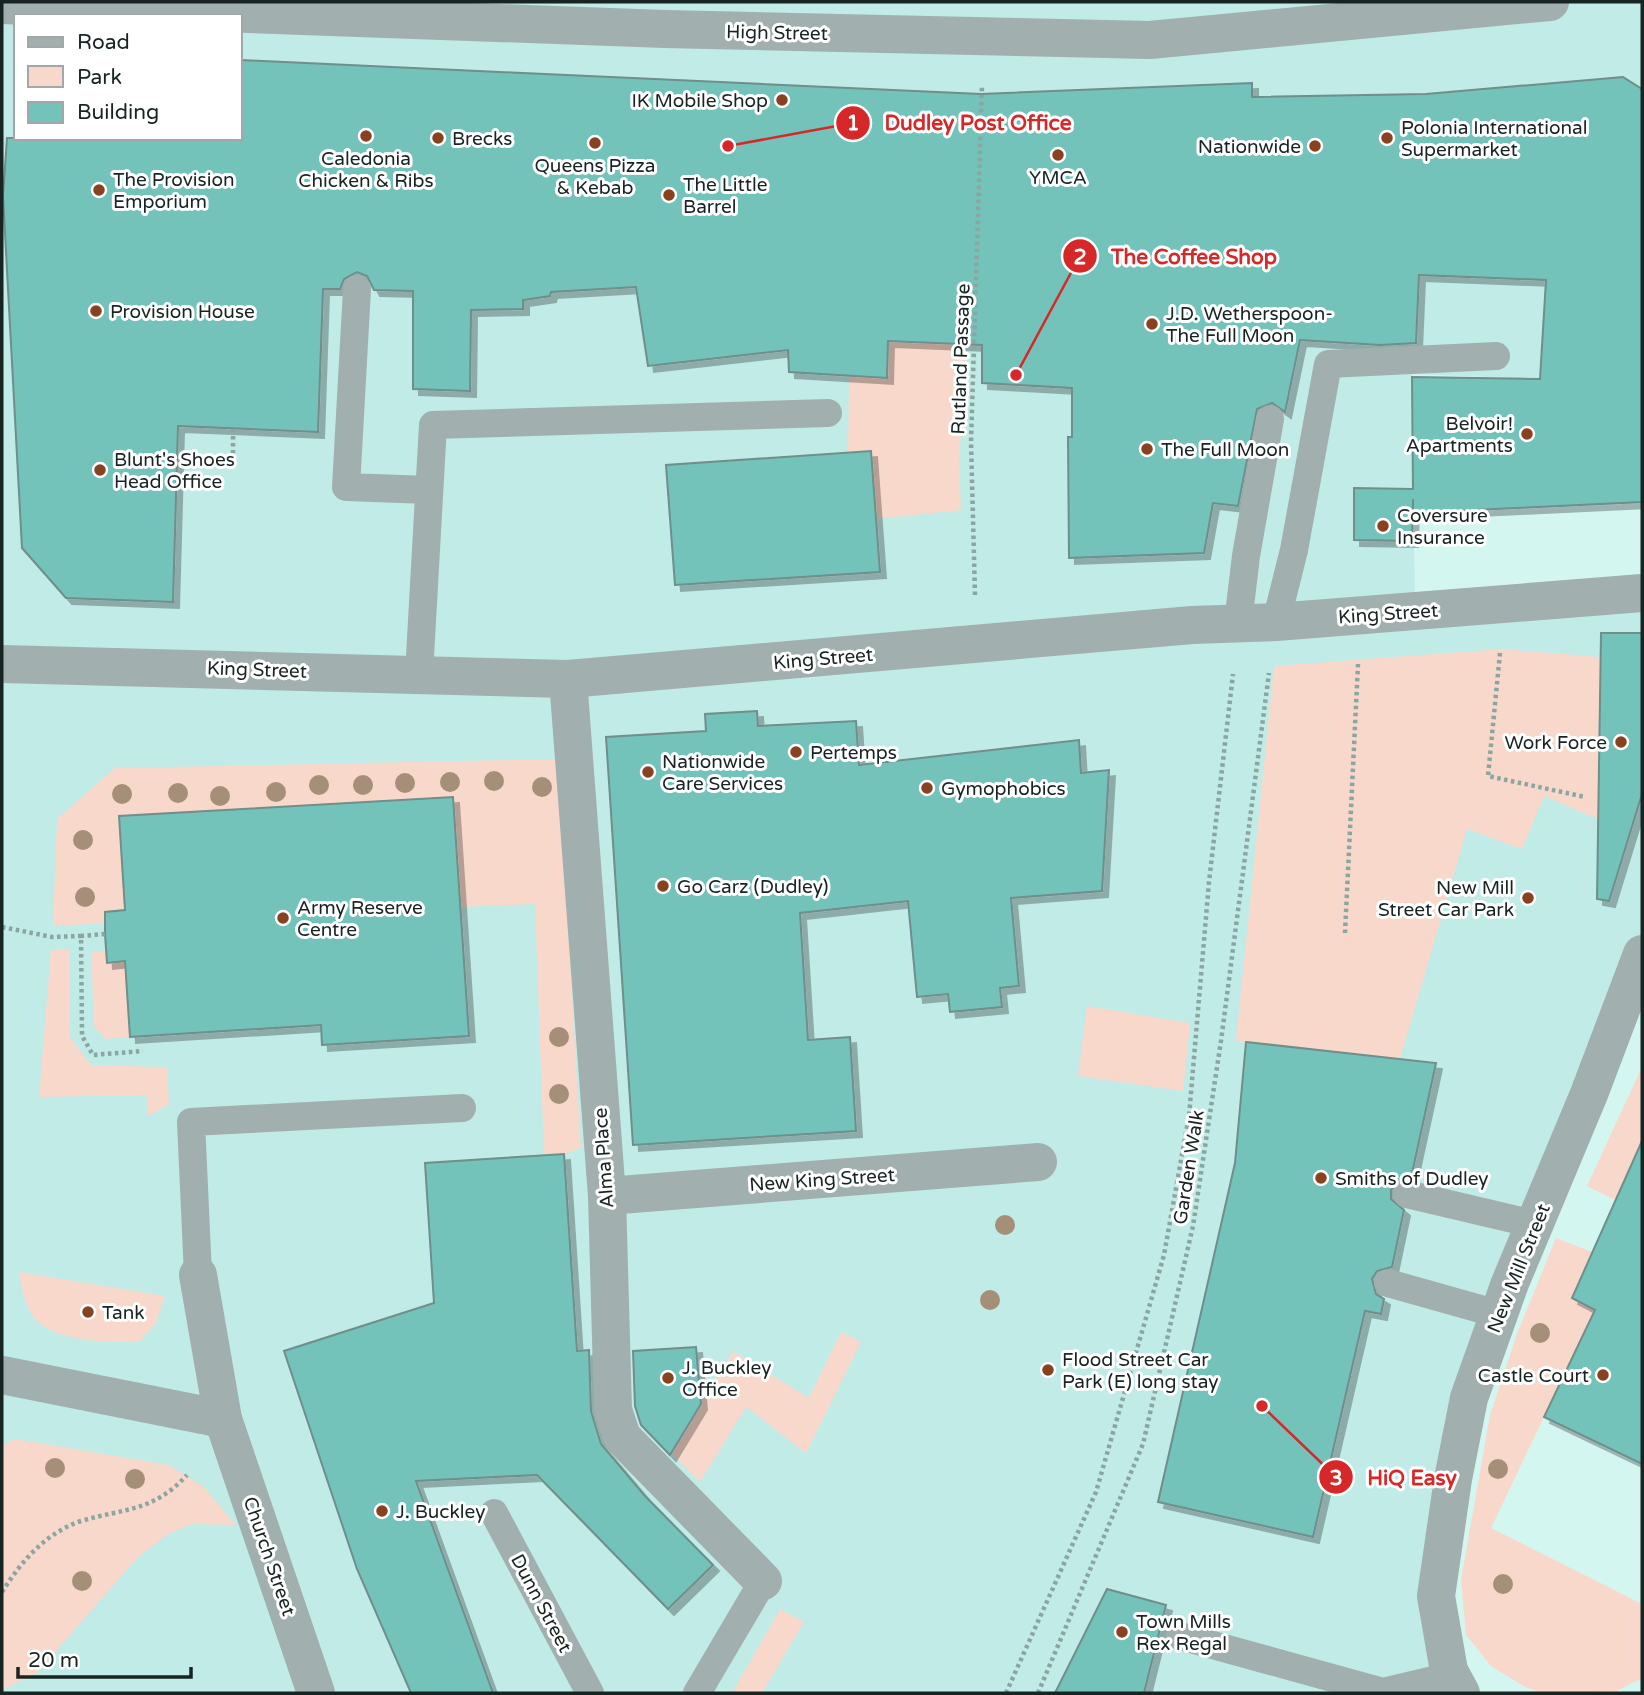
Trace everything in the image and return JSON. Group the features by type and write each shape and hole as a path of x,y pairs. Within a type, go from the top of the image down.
{"street":[{"name":"High Street","path":"2,5 665,29 1150,40 1550,2"},
{"name":"King Street","path":"2,664 568,679 1642,593"},
{"name":"Alma Place","path":"568,679 607,1196 613,1410 622,1437 756,1591"},
{"name":"New Mill Street","path":"1456,1685 1436,1596 1453,1479 1469,1398 1534,1224 1642,954"},
{"name":"New King Street","path":"607,1196 1038,1162"},
{"name":"Church Street","path":"198,1275 223,1419 316,1693"},
{"path":"2,1376 223,1419"}],"lane":[{"path":"357,289 346,487 429,490"},
{"path":"1257,622 1294,550 1328,364 1496,356"},
{"path":"419,674 433,425 828,414"},
{"path":"1257,622 1245,556 1270,419"},
{"path":"198,1275 191,1122 462,1108"},
{"path":"1407,1194 1534,1224"},
{"path":"1388,1283 1499,1314"},
{"name":"Dunn Street","path":"494,1513 590,1693"},
{"path":"697,1693 756,1591"},
{"path":"1180,1636 1383,1692 1456,1685"}],"path":[{"name":"Rutland Passage","path":"978,645 971,442 983,75"},
{"path":"233,429 233,466"},
{"path":"1345,933 1359,615"},
{"name":"Garden Walk","path":"1006,1693 1096,1492 1164,1255 1189,1116 1209,882 1257,622"},
{"name":"Garden Walk","path":"1038,1693 1143,1444 1193,1226 1221,1041 1257,622"},
{"path":"1501,649 1488,776 1585,797"},
{"path":"2,927 52,937 105,934"},
{"path":"81,936 82,1035 93,1055 143,1051"},
{"path":"2,1592 24,1561 45,1541 78,1522 150,1504 169,1494 187,1475"}],"shaded area":[{"path":"2,2 1642,2 1642,307 1544,306 1540,379 1412,374 1415,611 1642,593 1642,954 1469,1398 1441,1693 2,1693"}],"green space":[{"path":"888,342 966,344 959,464 961,510 876,519 871,451 848,452 849,375"},
{"path":"1501,649 1600,657 1598,819 1544,796 1522,849 1467,829 1400,1059 1236,1041 1274,666"},
{"path":"558,759 581,1148 564,1154 544,1156 535,904 460,907 453,797 120,816 125,910 104,912 105,923 53,926 57,819 115,768"},
{"path":"51,949 70,950 69,1036 91,1065 167,1067 169,1104 148,1116 148,1095 39,1097"},
{"path":"106,951 108,963 125,961 130,1037 105,1039 94,1026 91,952"},
{"path":"1087,1006 1190,1023 1183,1091 1078,1076"},
{"path":"1642,1067 1642,1139 1615,1200 1587,1186"},
{"path":"1556,1238 1592,1252 1573,1298 1595,1310 1491,1528 1642,1604 1642,1678 1617,1691 1543,1693 1525,1687 1491,1666 1466,1635 1461,1580 1490,1415 1517,1334"},
{"path":"19,1272 165,1296 156,1323 140,1341 88,1340 60,1334 39,1323 27,1306"},
{"path":"841,1332 861,1342 806,1453 746,1407 700,1482 671,1453 733,1351 809,1398"},
{"path":"15,1439 169,1465 204,1487 236,1525 192,1524 168,1534 137,1558 37,1673 2,1690 2,1445"},
{"path":"780,1609 804,1622 762,1693 732,1693"}],"building":[{"path":"242,60 981,94 1252,83 1252,97 1426,94 1623,77 1642,89 1642,502 1413,513 1413,499 1412,541 1354,540 1354,488 1413,489 1412,377 1540,379 1546,280 1419,275 1416,343 1380,345 1300,340 1285,412 1272,403 1257,409 1238,506 1213,503 1204,553 1069,558 1068,437 1072,437 1072,388 982,383 982,345 888,341 887,378 789,372 788,350 648,366 636,287 551,292 550,296 523,300 523,309 471,310 470,391 413,389 413,291 374,290 367,276 357,272 344,279 340,289 323,289 318,432 178,426 173,602 66,598 22,548 3,196 7,138 242,140"},
{"path":"871,451 880,572 675,585 666,465"},
{"name":"Work Force","path":"1601,633 1642,633 1642,794 1609,901 1597,899"},
{"path":"757,711 758,726 856,721 859,765 1079,740 1081,773 1109,770 1102,891 1011,898 1019,986 1000,988 1002,1007 950,1012 948,994 917,997 908,901 800,913 808,1040 850,1037 856,1131 633,1145 606,737 706,731 705,714"},
{"name":"Army Reserve Centre","path":"453,797 469,1036 322,1045 321,1025 130,1037 125,961 107,963 105,934 105,912 125,910 119,816"},
{"path":"1246,1042 1436,1063 1411,1178 1402,1178 1391,1190 1391,1199 1404,1210 1392,1267 1377,1271 1372,1279 1376,1294 1384,1299 1381,1314 1365,1311 1313,1537 1158,1502 1235,1163"},
{"path":"1642,1141 1642,1464 1544,1417 1595,1310 1572,1298"},
{"name":"J. Buckley","path":"564,1154 577,1351 589,1350 591,1411 601,1444 645,1496 713,1565 668,1609 537,1475 416,1481 493,1693 411,1693 357,1569 284,1351 434,1303 425,1163"},
{"name":"J. Buckley Office","path":"696,1347 701,1404 670,1455 641,1425 635,1406 633,1351"},
{"name":"Town Mills Rex Regal","path":"1107,1589 1166,1605 1144,1693 1055,1693"}],"place":[{"name":"IK Mobile Shop","path":"782,100"},
{"name":"Caledonia Chicken & Ribs","path":"366,136"},
{"name":"Brecks","path":"438,138"},
{"name":"Polonia International Supermarket","path":"1387,138"},
{"name":"Queens Pizza & Kebab","path":"595,143"},
{"name":"Dudley Post Office","path":"728,146"},
{"name":"Nationwide","path":"1315,146"},
{"name":"YMCA","path":"1058,155"},
{"name":"The Provision Emporium","path":"99,190"},
{"name":"The Little Barrel","path":"669,195"},
{"name":"Provision House","path":"96,311"},
{"name":"J.D. Wetherspoon- The Full Moon","path":"1152,324"},
{"name":"The Coffee Shop","path":"1016,375"},
{"name":"Belvoir! Apartments","path":"1527,434"},
{"name":"The Full Moon","path":"1147,449"},
{"name":"Blunt's Shoes Head Office","path":"100,470"},
{"name":"Coversure Insurance","path":"1383,526"},
{"name":"Work Force","path":"1621,742"},
{"name":"Pertemps","path":"796,752"},
{"name":"Nationwide Care Services","path":"648,772"},
{"name":"Gymophobics","path":"927,788"},
{"name":"Go Carz (Dudley)","path":"663,886"},
{"name":"New Mill Street Car Park","path":"1528,898"},
{"name":"Army Reserve Centre","path":"283,918"},
{"name":"Smiths of Dudley","path":"1321,1178"},
{"name":"Tank","path":"88,1312"},
{"name":"Flood Street Car Park (E) long stay","path":"1048,1370"},
{"name":"Castle Court","path":"1603,1375"},
{"name":"J. Buckley Office","path":"668,1378"},
{"name":"HiQ Easy","path":"1262,1406"},
{"name":"J. Buckley","path":"382,1511"},
{"name":"Town Mills Rex Regal","path":"1122,1632"}]}
